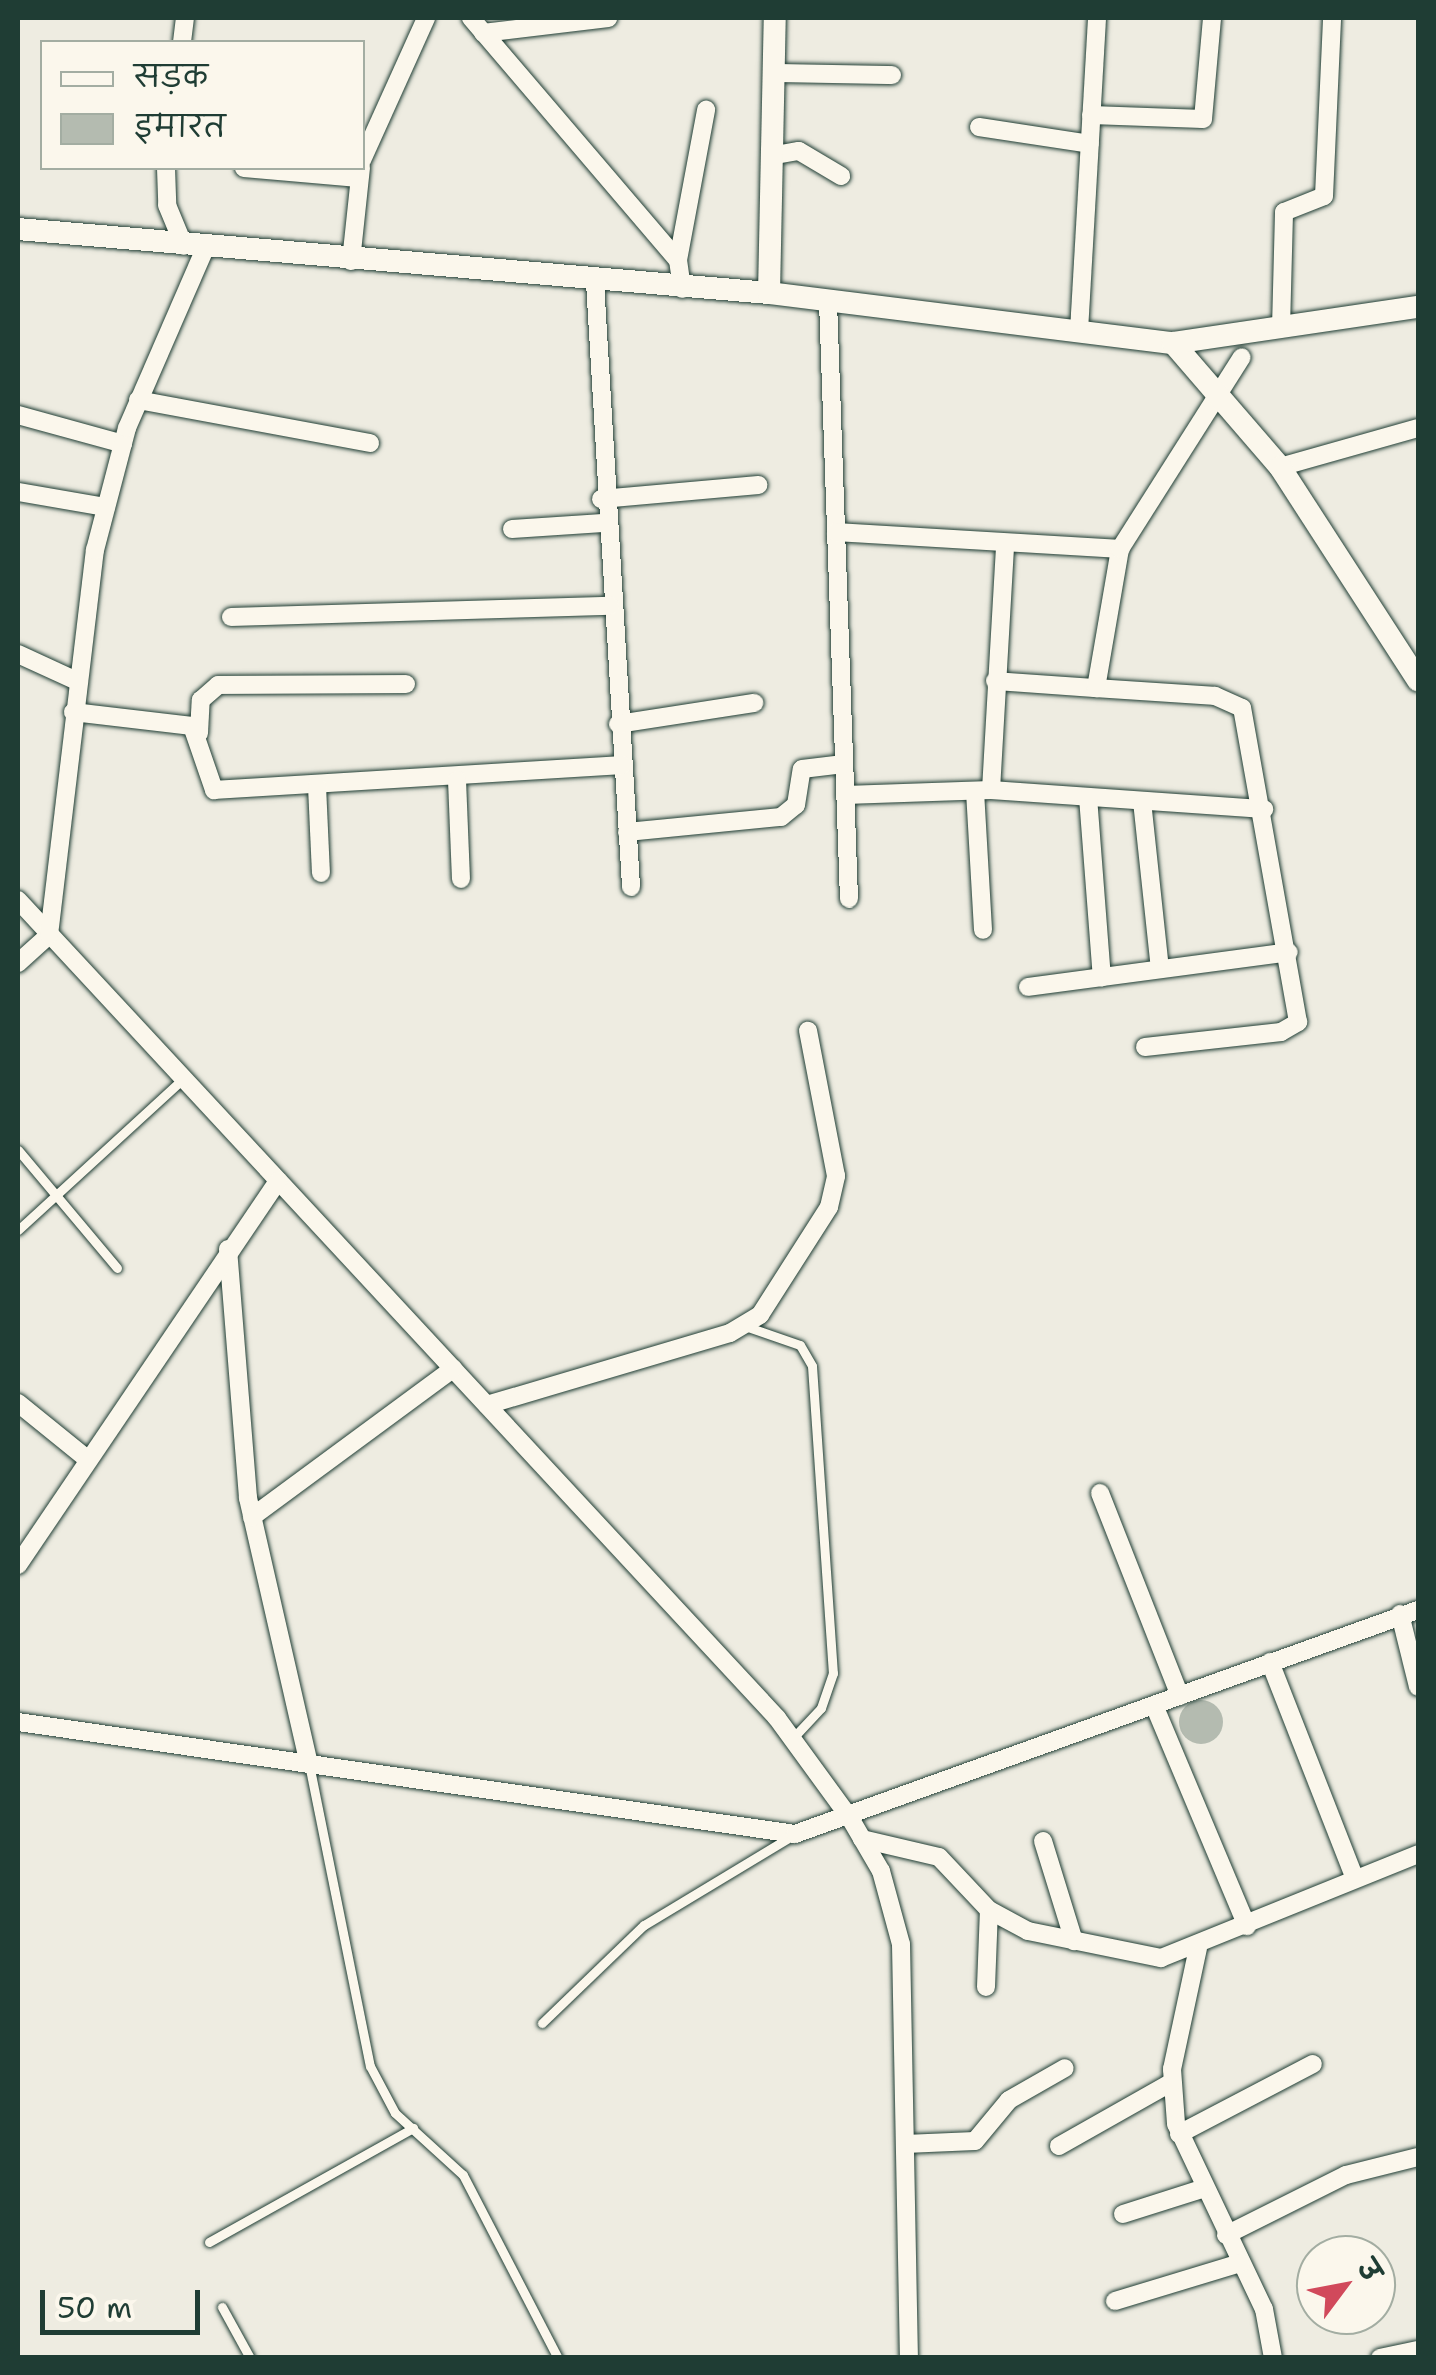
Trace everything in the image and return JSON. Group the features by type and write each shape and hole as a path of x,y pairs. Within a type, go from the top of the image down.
{"street":[{"path":"365,159 426,18"},
{"path":"471,18 678,260"},
{"path":"484,32 608,18"},
{"path":"769,292 775,18"},
{"path":"1079,331 1096,18"},
{"path":"1091,116 1203,119 1212,18"},
{"path":"1281,328 1284,212 1324,196 1332,18"},
{"path":"773,73 892,75"},
{"path":"682,289 678,260 706,110"},
{"path":"978,126 1090,144"},
{"path":"770,156 799,151 841,176"},
{"path":"18,963 48,935 72,712 106,507 122,444 194,248 167,170"},
{"path":"351,261 361,170"},
{"path":"18,229 595,282 769,292 1173,343 1418,307"},
{"path":"595,282 601,499 631,887"},
{"path":"823,300 849,899"},
{"path":"1173,343 1220,387 1280,467 1418,680"},
{"path":"1096,688 1120,549 1242,357"},
{"path":"138,400 370,443"},
{"path":"18,415 122,444"},
{"path":"1280,467 1418,428"},
{"path":"601,499 758,485"},
{"path":"18,492 106,507"},
{"path":"512,530 603,523"},
{"path":"836,532 1120,549"},
{"path":"983,930 982,790 995,681 1004,544"},
{"path":"230,617 610,606"},
{"path":"18,654 77,681"},
{"path":"995,681 1230,698 1250,727 1299,1010 1290,1028 1144,1047"},
{"path":"406,684 218,685 201,700 198,733 214,790 457,780 622,765"},
{"path":"618,724 754,704"},
{"path":"72,712 180,722 198,733"},
{"path":"627,832 780,817 796,805 802,770 844,764"},
{"path":"457,780 461,879"},
{"path":"316,786 322,873"},
{"path":"845,794 982,790 1264,809"},
{"path":"1088,797 1102,977"},
{"path":"1142,801 1160,969"},
{"path":"18,900 792,1739 850,1818 862,1839 901,1944 909,2358"},
{"path":"1028,987 1289,952"},
{"path":"487,1406 745,1326 820,1222 836,1176 808,1030"},
{"path":"18,1565 86,1458 278,1180"},
{"path":"228,1249 252,1518 308,1764"},
{"path":"252,1518 452,1368"},
{"path":"18,1403 86,1458"},
{"path":"1100,1492 1180,1696"},
{"path":"18,1722 795,1834 850,1818 1409,1612 1418,1687"},
{"path":"1270,1662 1354,1876"},
{"path":"1154,1705 1246,1926"},
{"path":"862,1839 939,1857 989,1910 1074,1942 1160,1958 1198,1948 1354,1876 1418,1854"},
{"path":"1043,1841 1074,1942"},
{"path":"986,1988 989,1910"},
{"path":"1198,1948 1172,2082 1179,2134 1202,2189 1264,2310 1272,2358"},
{"path":"1179,2134 1312,2064"},
{"path":"905,2144 975,2141 1008,2100 1065,2068"},
{"path":"1059,2146 1172,2082"},
{"path":"1226,2234 1346,2175 1418,2157"},
{"path":"1123,2214 1202,2189"},
{"path":"1115,2301 1240,2263"},
{"path":"1380,2358 1418,2350"}],"lane":[{"path":"18,1230 183,1079"},
{"path":"18,1150 117,1268"},
{"path":"745,1326 800,1345 812,1366 833,1673 821,1708 792,1739"},
{"path":"308,1764 370,2066 414,2128 464,2176 558,2358"},
{"path":"542,2023 644,1925 795,1834"},
{"path":"210,2242 414,2128"},
{"path":"222,2307 250,2358"}],"building":[{"path":"1201,1700 1217,1706 1223,1722 1217,1738 1201,1744 1185,1738 1179,1722 1185,1706"}]}
